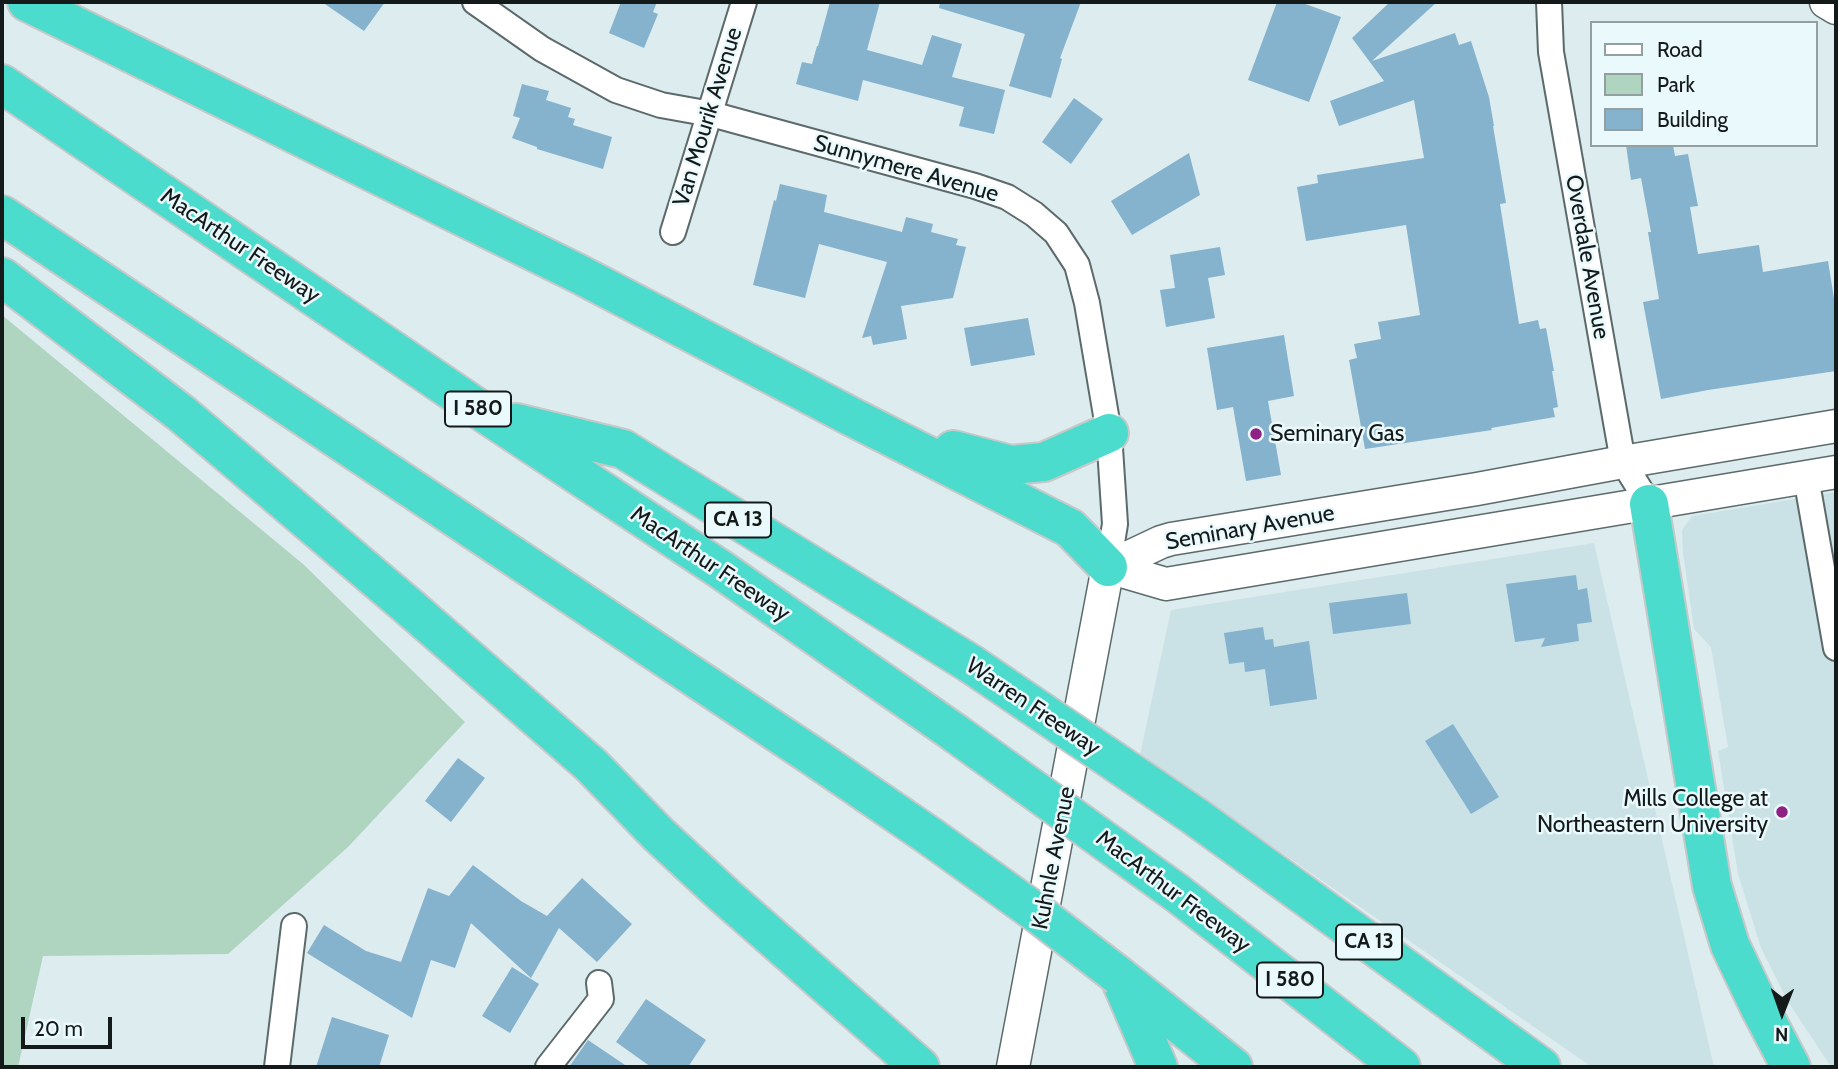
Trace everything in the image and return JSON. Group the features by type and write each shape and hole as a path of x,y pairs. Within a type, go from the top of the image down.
{"highway":[{"path":"27,2 579,274 1070,528 1108,567"},
{"name":"MacArthur Freeway","path":"2,84 489,416 720,569 955,733 1177,893 1401,1067"},
{"path":"2,215 931,837 1119,976 1150,1034 1233,1067"},
{"path":"2,277 182,414 408,606 591,765 658,834 725,896 920,1067"},
{"name":"Warren Freeway","path":"489,416 623,449 971,664 1196,817 1541,1067"},
{"path":"854,418 961,453 1011,465 1044,462 1109,433"},
{"path":"1649,504 1712,886 1730,945 1791,1067"}],"street":[{"name":"Sunnymere Avenue","path":"475,2 542,49 616,90 661,105 710,114 975,186 1007,197 1034,214 1056,233 1077,265 1087,303 1109,433 1115,524 1108,567"},
{"name":"Van Mourik Avenue","path":"673,232 744,2"},
{"name":"Overdale Avenue","path":"1549,2 1550,52 1623,462 1649,504"},
{"path":"1826,2 1836,8"},
{"name":"Seminary Avenue","path":"1108,567 1171,539 1836,426"},
{"name":"Seminary Avenue","path":"1108,567 1166,584 1821,475"},
{"path":"1821,475 1836,648"},
{"name":"Kuhnle Avenue","path":"1013,1067 1108,567"},
{"path":"277,1067 294,926"},
{"path":"548,1067 601,999 599,983"}],"shaded area":[{"name":"Mills College at Northeastern University","path":"1836,492 1836,1067 1831,1067 1787,1000 1761,948 1738,874 1718,751 1728,747 1711,647 1694,629 1682,530 1692,516"},
{"path":"1594,543 1714,1067 1592,1067 1140,755 1171,610"}],"green space":[{"path":"2,315 303,564 465,722 348,847 228,954 43,956 18,1067 2,1067"}],"building":[{"path":"322,2 385,2 364,31"},
{"path":"621,2 657,2 653,12 658,14 644,48 609,33"},
{"path":"830,2 880,2 867,50 922,65 932,35 962,44 952,77 1005,90 994,134 959,126 964,107 863,80 858,101 796,84 802,62 812,64"},
{"path":"940,2 1081,2 1060,58 1062,59 1051,98 1009,86 1025,34 939,8"},
{"path":"1277,2 1300,2 1341,17 1309,102 1248,80"},
{"path":"1390,2 1437,2 1372,61 1455,33 1459,45 1471,41 1489,97 1494,126 1506,203 1500,204 1519,324 1538,320 1540,329 1546,328 1558,407 1553,408 1555,417 1491,428 1492,430 1365,449 1349,360 1357,358 1354,344 1381,339 1378,322 1420,315 1406,225 1306,241 1297,187 1318,183 1317,175 1424,158 1414,100 1339,126 1330,101 1384,81 1352,38"},
{"path":"522,84 549,91 546,100 571,108 568,117 575,119 573,125 612,137 603,169 537,149 512,138 520,118 513,116"},
{"path":"1074,98 1103,119 1071,164 1042,142"},
{"path":"1626,147 1673,147 1675,156 1688,154 1698,206 1690,207 1698,254 1759,245 1763,272 1828,261 1836,311 1836,371 1661,399 1643,302 1659,299 1648,232 1651,232 1641,178 1631,180"},
{"path":"1189,153 1200,195 1132,235 1111,201"},
{"path":"780,184 827,195 824,212 902,232 906,217 933,224 931,232 958,239 956,245 966,247 953,298 901,306 907,339 873,345 871,336 862,338 887,262 819,244 805,298 753,285"},
{"path":"1220,247 1225,275 1208,278 1215,318 1166,327 1160,290 1175,288 1170,255"},
{"path":"1028,318 1035,355 971,366 964,328"},
{"path":"1284,335 1294,396 1268,401 1281,475 1246,481 1233,407 1217,410 1207,348"},
{"path":"1576,575 1578,590 1587,588 1592,622 1577,624 1579,641 1541,647 1545,638 1515,642 1506,584"},
{"path":"1407,593 1411,624 1333,634 1329,603"},
{"path":"1263,627 1265,640 1273,639 1274,647 1309,641 1317,699 1270,706 1265,669 1245,672 1244,662 1229,664 1224,633"},
{"path":"1453,724 1499,797 1471,814 1425,741"},
{"path":"458,758 485,778 451,822 425,801"},
{"path":"473,865 521,901 547,916 582,878 632,924 597,962 559,928 531,978 471,923 455,968 431,960 412,1018 307,953 324,925 366,951 401,962 428,888 449,896"},
{"path":"512,967 539,984 510,1033 482,1016"},
{"path":"646,999 706,1040 688,1067 651,1067 616,1042"},
{"path":"332,1017 389,1035 379,1067 316,1067"},
{"path":"588,1040 628,1067 569,1067"}],"place":[{"name":"Seminary Gas","path":"1256,434"},
{"name":"Mills College at Northeastern University","path":"1782,812"}]}
